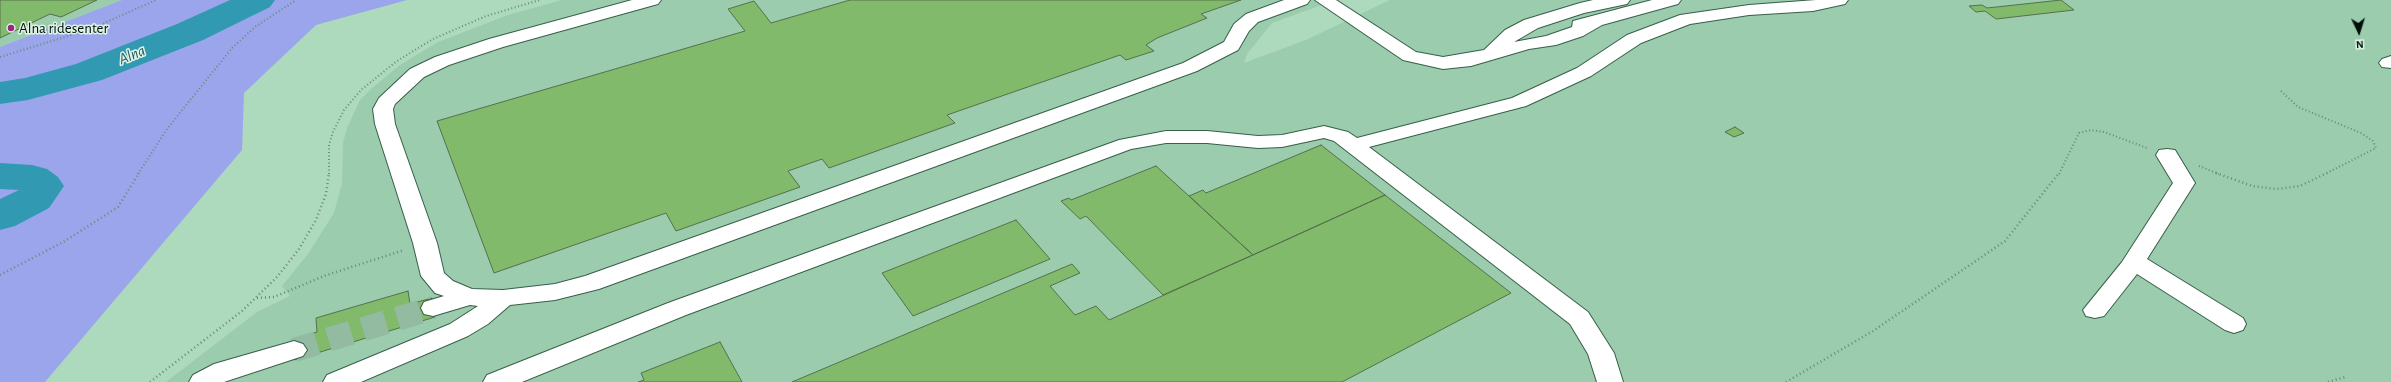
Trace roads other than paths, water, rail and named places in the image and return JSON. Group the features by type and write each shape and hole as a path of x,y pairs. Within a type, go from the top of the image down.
{"lane":[{"path":"469,297 444,287 433,276 425,243 386,124 383,109 386,102 417,73 463,53 652,0"},
{"path":"433,308 469,297 503,298 555,292 591,283 1209,59 1231,46 1241,28 1252,18 1302,0"},
{"path":"1324,0 1410,56 1443,63 1487,57 1527,44 1553,40 1576,32 1594,23"},
{"path":"1527,44 1539,36 1566,27 1594,23 1672,0"},
{"path":"1353,145 1518,102 1584,72 1634,39 1686,19 1749,10 1813,6 1839,0"},
{"path":"1487,57 1519,29 1580,8 1614,2"},
{"path":"1566,27 1576,19 1614,2"},
{"path":"496,382 676,309 1126,144 1166,137 1207,137 1258,142 1282,141 1324,132 1341,136 1579,318 1601,353 1610,382"},
{"path":"2095,310 2133,261 2184,183 2167,155"},
{"path":"2133,261 2234,324"},
{"path":"336,382 459,330 479,318 503,298"},
{"path":"202,382 223,371 294,350"}],"waterway":[{"name":"Alna","path":"0,93 28,89 89,72 190,32 258,0"},
{"name":"Alna","path":"0,176 32,178 43,186 34,199 0,216"}],"tunnel":[{"path":"294,350 433,308"}],"place":[{"name":"Alna ridesenter","path":"11,28"}]}
